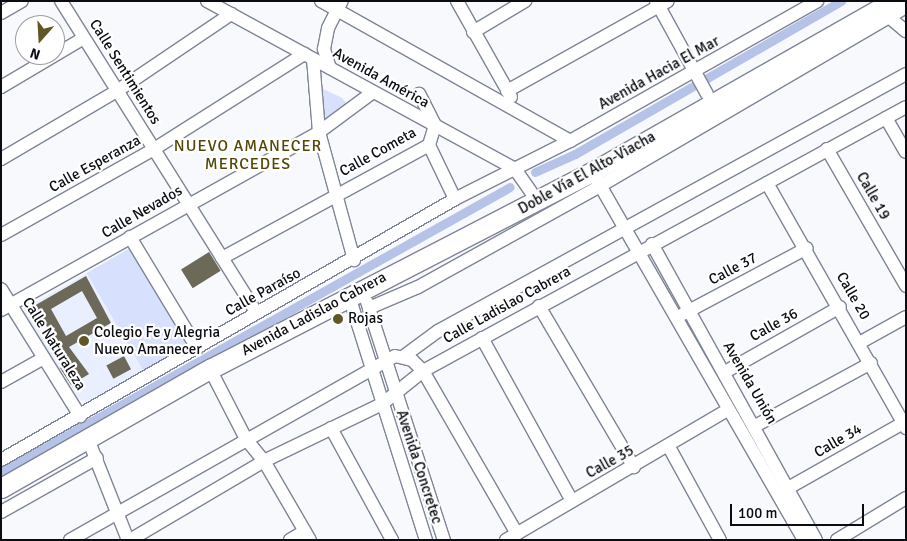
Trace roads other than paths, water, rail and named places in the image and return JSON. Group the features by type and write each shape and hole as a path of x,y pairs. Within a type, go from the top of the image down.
{"highway":[{"name":"Doble Vía El Alto-Viacha","path":"497,217 524,180 701,83 883,7"},
{"name":"Doble Vía El Alto-Viacha","path":"497,217 515,213 596,179 883,7"},
{"name":"Avenida Ladislao Cabrera","path":"1,488 210,369 497,217"}],"street":[{"path":"1,13 22,1"},
{"name":"Calle Sentimientos","path":"61,1 257,313"},
{"name":"Avenida América","path":"207,1 435,125 524,180"},
{"path":"320,1 339,6 520,116 570,141"},
{"path":"457,1 520,116"},
{"path":"473,32 525,1"},
{"name":"Avenida Hacia El Mar","path":"524,180 570,141 701,83 817,1"},
{"path":"507,91 661,3 701,83"},
{"path":"330,68 324,49 328,28 339,6"},
{"path":"883,7 906,7"},
{"path":"883,7 906,31"},
{"path":"1,158 117,90 231,14"},
{"path":"1,87 84,38"},
{"path":"308,56 319,132 354,260"},
{"name":"Calle Esperanza","path":"1,235 154,149 308,56"},
{"path":"70,540 372,367 386,360 404,356 438,331 906,74"},
{"name":"Calle Nevados","path":"6,308 319,132 373,92"},
{"path":"419,94 435,125"},
{"name":"Calle Ladislao Cabrera","path":"129,540 264,461 382,404 396,395 423,371 482,338 906,107"},
{"path":"886,118 906,152"},
{"name":"Calle Cometa","path":"222,258 429,145 435,125"},
{"path":"429,145 455,200"},
{"name":"Calle 19","path":"827,149 906,286"},
{"path":"369,308 418,287 596,179 804,540"},
{"name":"Calle Paraíso","path":"1,460 257,313 354,260 455,200 524,180"},
{"name":"Calle 20","path":"767,183 807,248 872,363 904,425"},
{"path":"130,237 197,348"},
{"name":"Avenida Unión","path":"652,244 790,487 816,540"},
{"name":"Calle 37","path":"676,318 807,248"},
{"name":"Calle Naturaleza","path":"1,289 6,308 44,358 80,416"},
{"path":"356,292 369,308 444,540"},
{"name":"Avenida Concretec","path":"356,292 382,404 426,540"},
{"path":"540,306 634,467"},
{"name":"Calle 36","path":"724,372 840,307"},
{"path":"860,342 906,317"},
{"path":"482,338 572,501"},
{"path":"404,356 423,371 511,537"},
{"path":"1,382 44,358"},
{"path":"755,426 872,363"},
{"path":"210,369 246,440 264,461 307,535 290,540"},
{"name":"Calle 35","path":"511,537 669,447 728,410"},
{"name":"Calle 34","path":"790,487 904,425"},
{"path":"331,428 392,540"},
{"path":"88,439 129,540"},
{"path":"669,447 720,540"},
{"path":"1,512 97,458"},
{"path":"837,540 906,498"}],"waterway":[{"path":"535,172 575,154 841,1"},
{"path":"1,472 510,187"}],"place":[{"name":"Rojas","path":"338,319"},
{"name":"Colegio Fe y Alegria Nuevo Amanecer","path":"84,341"}],"district":[{"name":"NUEVO AMANECER MERCEDES","path":"248,155"}]}
